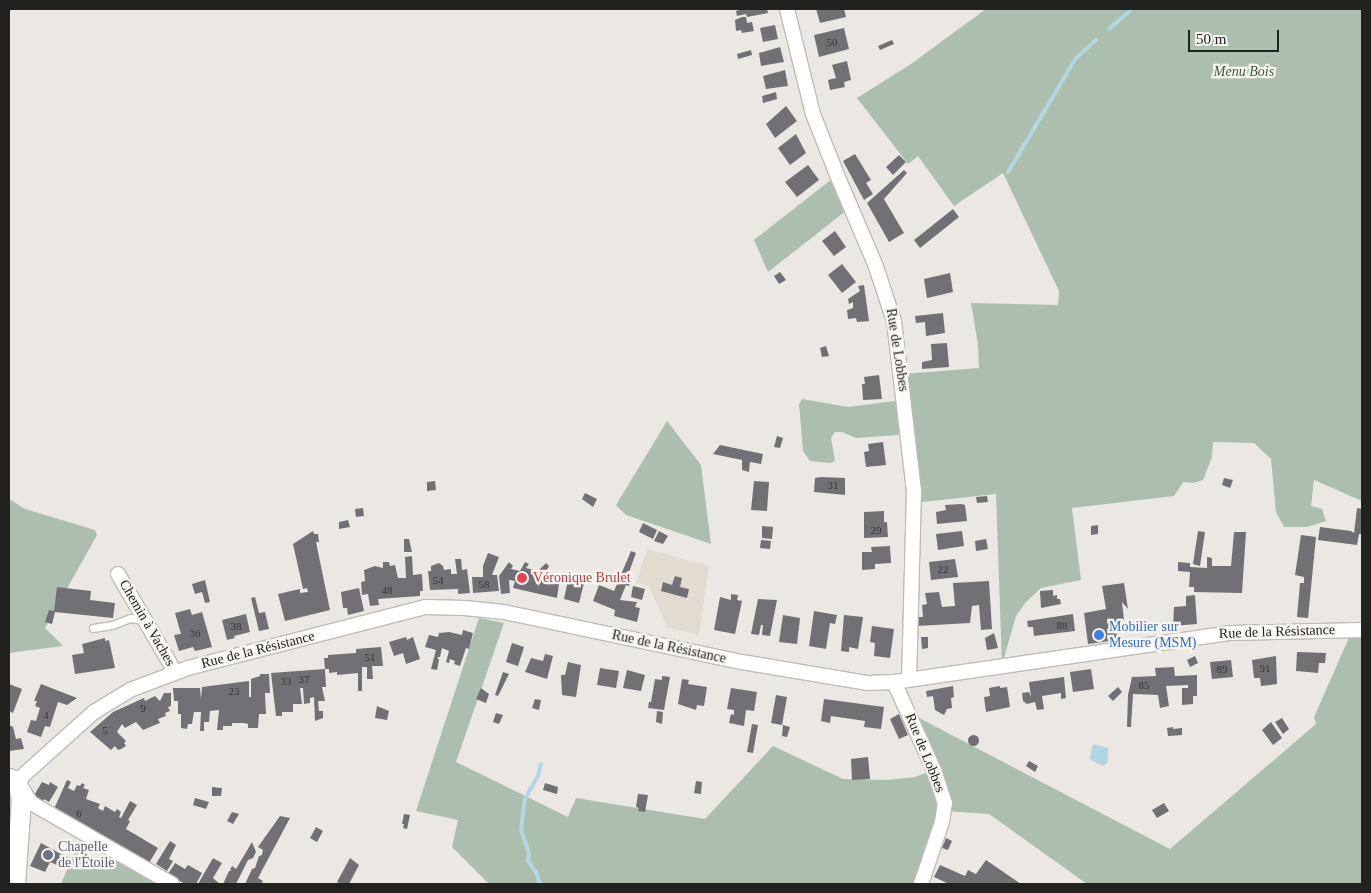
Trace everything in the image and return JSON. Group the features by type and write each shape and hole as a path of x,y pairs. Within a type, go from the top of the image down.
{"street":[{"name":"Rue de Lobbes","path":"787,9 813,114 875,264 894,320 914,490 908,678"},
{"name":"Chemin à Vaches","path":"118,574 175,672"},
{"name":"Rue de la Résistance","path":"13,779 108,702 130,690 175,672 425,607 465,608 504,612 742,662 868,683 894,682 908,678 1229,633 1362,630"},
{"name":"Rue de Lobbes","path":"894,682 934,770 945,803 942,822 921,884"},
{"path":"13,779 21,800 13,832 15,884"},
{"path":"13,779 31,802 172,884"}],"lane":[{"path":"93,628 112,625 134,618 146,621"}],"shaded area":[{"path":"647,549 709,566 699,635 667,627 649,586 636,583"}],"green space":[{"name":"Menu Bois","path":"986,9 1362,9 1362,501 1314,480 1311,506 1322,509 1326,521 1307,527 1284,527 1276,512 1271,459 1254,443 1213,442 1212,457 1203,480 1193,483 1183,482 1174,496 1072,508 1081,580 1041,588 1026,602 1016,616 1002,665 996,494 914,503 902,374 979,368 978,345 971,303 1058,305 1059,291 1003,173 954,206 918,156 908,164 857,98 911,64"},
{"path":"837,175 851,207 768,272 754,240"},
{"path":"802,399 848,407 894,401 899,405 900,431 898,435 856,438 842,432 835,432 831,438 835,461 830,463 810,461 803,451 799,404"},
{"path":"667,421 701,465 711,544 626,515 616,505"},
{"path":"9,499 25,509 95,530 97,535 45,628 63,646 9,653"},
{"path":"1361,600 1362,884 1087,884 989,814 944,811 921,884 489,884 452,847 458,820 416,811 479,618 504,623 456,762 568,817 576,798 705,819 773,746 843,779 887,780 915,777 934,770 912,720 919,718 1170,849 1316,724 1314,717 1348,640 1348,629 1361,629"},
{"path":"108,847 172,884 61,884 75,851 102,866"}],"water":[{"path":"1093,744 1108,748 1108,762 1104,766 1092,761 1090,758"}],"building":[{"path":"767,9 768,13 747,17 746,14 737,16 736,11"},
{"path":"816,9 844,9 846,17 820,23"},
{"path":"746,17 747,23 752,22 754,31 742,33 741,30 736,31 735,20"},
{"path":"775,25 778,39 763,42 760,28"},
{"path":"844,28 849,49 819,57 814,35"},
{"path":"892,40 894,44 880,50 878,46"},
{"path":"780,47 784,62 761,66 759,53"},
{"path":"751,50 752,55 738,59 737,54"},
{"path":"847,61 851,80 844,82 845,87 830,90 828,80 836,78 832,65"},
{"path":"785,70 788,86 766,89 763,76"},
{"path":"776,92 777,99 763,103 762,96"},
{"path":"786,106 797,121 775,138 766,124"},
{"path":"796,134 806,153 790,165 778,148"},
{"path":"855,154 871,180 866,183 873,194 864,200 843,161"},
{"path":"899,155 906,162 893,175 886,167"},
{"path":"808,165 819,180 797,197 785,182"},
{"path":"904,170 907,173 884,199 904,233 889,242 867,203"},
{"path":"953,209 959,217 920,248 914,240"},
{"path":"835,231 846,247 834,256 822,241"},
{"path":"842,264 856,282 842,293 828,275"},
{"path":"780,272 786,280 779,284 774,276"},
{"path":"950,273 953,292 927,298 924,279"},
{"path":"864,285 869,321 857,322 856,318 848,319 847,310 853,308 853,302 849,304 848,299 860,291 858,286"},
{"path":"943,313 945,333 926,336 925,322 916,323 915,316"},
{"path":"947,343 949,367 922,369 922,362 932,360 931,344"},
{"path":"826,346 829,356 822,357 820,348"},
{"path":"879,375 882,399 863,400 862,384 865,384 864,377"},
{"path":"777,436 783,438 780,448 774,447"},
{"path":"883,442 886,465 866,467 864,452 869,451 868,444"},
{"path":"720,445 763,454 761,464 750,462 749,472 742,470 742,460 713,454"},
{"path":"815,478 845,478 845,495 814,492"},
{"path":"1224,478 1233,480 1230,488 1222,485"},
{"path":"435,481 436,490 427,491 427,482"},
{"path":"754,481 769,482 767,511 751,510"},
{"path":"585,493 597,499 593,507 582,499"},
{"path":"987,496 988,502 977,503 976,497"},
{"path":"945,505 965,505 967,521 937,524 936,512 946,510"},
{"path":"363,508 364,516 356,517 355,509"},
{"path":"1357,508 1362,509 1362,534 1359,534 1357,545 1318,540 1320,527 1354,533"},
{"path":"884,511 884,522 887,522 888,537 864,538 864,512"},
{"path":"348,520 350,527 339,529 339,522"},
{"path":"643,523 657,530 653,539 639,532"},
{"path":"1098,525 1098,534 1091,535 1091,526"},
{"path":"762,526 773,527 772,539 762,538"},
{"path":"313,531 314,534 318,534 319,542 316,542 330,610 285,621 278,594 300,589 300,593 308,592 307,588 303,589 293,544"},
{"path":"659,531 668,536 663,544 654,541"},
{"path":"962,531 964,546 938,550 936,534"},
{"path":"1198,531 1205,532 1200,566 1193,564"},
{"path":"1234,532 1246,532 1242,593 1194,592 1194,587 1189,587 1190,572 1178,571 1178,562 1190,563 1190,567 1207,568 1207,557 1212,558 1212,566 1231,566"},
{"path":"1301,535 1316,537 1308,618 1297,617 1300,583 1304,583 1304,577 1295,575"},
{"path":"404,539 409,539 412,552 404,552"},
{"path":"986,539 988,549 976,551 975,541"},
{"path":"761,540 771,541 770,549 760,548"},
{"path":"890,546 891,563 875,564 875,569 862,570 862,552 872,552 871,547"},
{"path":"631,551 636,553 628,575 632,577 629,586 626,585 620,600 637,602 635,607 640,608 637,622 614,616 615,610 593,601 599,585 614,591"},
{"path":"488,553 499,557 492,575 497,575 499,591 473,593 472,577 483,577 483,566"},
{"path":"412,556 413,575 422,574 423,591 420,591 420,596 378,599 379,605 370,606 368,594 362,595 361,582 365,581 364,570 375,566 383,568 383,562 389,562 390,566 395,565 398,578 406,578 405,557"},
{"path":"455,559 461,559 462,570 467,569 470,593 458,594 458,589 430,590 428,571 431,571 431,566 439,563 443,566 444,570 451,569 451,574 457,574"},
{"path":"955,559 958,577 931,580 929,562"},
{"path":"509,562 513,566 511,569 520,571 525,562 529,564 526,568 538,571 546,563 549,566 545,573 560,577 557,598 513,588 515,581 509,580 510,593 501,594 499,576"},
{"path":"569,575 585,579 579,603 564,599"},
{"path":"675,576 682,578 680,587 689,589 687,598 661,591 663,582 672,585"},
{"path":"205,580 210,602 205,603 202,592 195,594 192,584"},
{"path":"989,581 992,629 981,630 979,605 972,606 970,623 917,626 917,617 923,617 922,605 927,604 925,593 939,592 942,607 955,606 953,583"},
{"path":"1124,583 1128,609 1122,602 1124,620 1116,621 1117,640 1088,644 1084,613 1106,609 1102,586"},
{"path":"633,586 645,589 642,600 631,597"},
{"path":"57,587 91,591 90,600 115,603 113,618 55,612 52,624 45,622 49,610 54,611"},
{"path":"359,588 364,611 348,615 347,608 343,608 341,592"},
{"path":"1053,590 1053,596 1057,595 1057,599 1060,599 1061,604 1041,608 1040,591"},
{"path":"731,594 738,595 737,600 742,601 735,634 714,630 720,597 731,600"},
{"path":"1195,595 1197,624 1173,626 1174,607 1186,606 1186,596"},
{"path":"255,597 259,613 265,612 269,629 259,631 251,598"},
{"path":"758,599 777,600 770,636 762,635 763,625 761,625 759,635 751,634"},
{"path":"190,609 192,615 202,612 212,647 195,651 193,647 179,651 174,635 181,634 175,613"},
{"path":"814,611 837,615 835,624 830,623 826,649 809,646"},
{"path":"246,614 250,632 227,640 222,620"},
{"path":"1073,614 1075,631 1034,636 1033,627 1028,627 1027,621"},
{"path":"783,615 800,618 797,644 779,642"},
{"path":"844,615 863,617 858,649 849,647 849,652 841,651"},
{"path":"872,626 894,629 890,658 874,656 875,643 870,642"},
{"path":"463,630 473,633 469,649 466,648 460,666 454,664 455,661 450,659 449,663 446,662 449,651 442,648 440,657 437,657 439,660 437,670 431,669 436,650 425,647 429,635 438,637 439,633 449,632 462,635"},
{"path":"994,633 998,648 987,650 985,638"},
{"path":"406,637 407,640 413,637 420,659 406,664 403,653 394,656 389,642"},
{"path":"921,637 928,637 928,648 922,649"},
{"path":"105,638 105,641 109,640 115,668 75,674 72,655 84,653 82,644"},
{"path":"512,643 524,647 518,666 506,662"},
{"path":"381,647 383,666 372,666 373,679 367,679 367,667 362,667 362,691 358,691 358,673 337,675 337,672 329,673 329,669 325,669 324,658 328,658 328,655 356,653 356,649"},
{"path":"1297,652 1326,653 1325,663 1319,663 1318,673 1296,671"},
{"path":"545,654 553,656 547,679 525,672 531,658 543,661"},
{"path":"1195,656 1198,663 1190,667 1187,660"},
{"path":"1276,656 1277,684 1261,686 1260,678 1254,678 1252,660"},
{"path":"1231,660 1233,677 1212,679 1210,662"},
{"path":"568,662 581,665 576,697 562,695 561,675 565,675"},
{"path":"1174,667 1175,676 1197,675 1197,696 1193,696 1193,704 1182,705 1182,688 1188,688 1188,685 1166,686 1169,706 1160,708 1158,695 1133,694 1131,727 1127,727 1128,695 1132,677 1156,676 1155,668"},
{"path":"600,668 619,671 616,688 597,685"},
{"path":"325,669 326,687 322,687 325,701 318,701 319,711 323,711 323,718 315,721 314,697 310,698 310,703 304,704 303,688 300,688 302,704 293,704 293,712 282,712 282,716 276,716 271,673"},
{"path":"1091,669 1094,689 1073,692 1070,672"},
{"path":"627,670 645,675 641,691 623,688"},
{"path":"503,672 509,674 498,696 495,695"},
{"path":"260,674 269,674 270,693 265,693 266,714 259,714 258,728 248,728 248,724 244,723 232,723 232,726 223,726 223,730 217,730 219,710 210,711 209,722 204,722 204,731 200,731 201,712 194,712 192,724 188,724 187,729 181,728 181,714 178,714 178,701 174,701 173,688 200,688 201,699 202,687 249,681 249,697 251,697 251,679 260,676"},
{"path":"662,676 670,677 664,710 648,708 649,702 651,702 655,679 662,680"},
{"path":"1064,677 1066,698 1061,699 1061,693 1042,696 1044,709 1037,710 1035,702 1027,704 1023,701 1022,693 1029,692 1031,697 1029,682"},
{"path":"682,679 689,680 688,684 707,687 704,706 697,705 696,710 678,704"},
{"path":"9,684 22,689 13,713 9,711"},
{"path":"41,684 77,698 67,705 58,702 50,727 45,726 41,737 27,732 31,720 36,721 40,708 35,706 37,701 34,701"},
{"path":"953,686 952,708 947,709 944,715 935,710 933,696 927,697 926,691"},
{"path":"1000,686 1000,688 1007,687 1010,707 986,712 984,697 990,696 989,688"},
{"path":"1118,687 1122,692 1113,701 1108,696"},
{"path":"481,688 489,694 486,703 476,699"},
{"path":"731,688 757,692 754,711 746,710 744,726 729,723 731,714 734,715 734,710 727,709"},
{"path":"164,693 171,693 171,706 168,707 170,711 165,713 166,716 158,719 160,723 143,730 136,722 125,728 122,724 117,732 126,741 124,743 126,746 118,750 115,746 111,750 90,732 113,712 144,698 145,701 155,696 160,701"},
{"path":"776,695 787,697 782,725 771,723"},
{"path":"535,699 541,700 539,710 532,708"},
{"path":"824,699 884,707 881,729 864,727 865,721 831,716 830,723 821,721"},
{"path":"377,706 389,711 387,720 375,718"},
{"path":"657,711 663,712 662,724 656,722"},
{"path":"496,713 503,715 499,724 493,722"},
{"path":"899,714 908,735 899,739 890,719"},
{"path":"1282,718 1289,729 1283,734 1275,722"},
{"path":"1271,722 1282,738 1273,745 1262,730"},
{"path":"752,724 758,725 753,753 747,752"},
{"path":"9,725 13,727 16,739 21,738 24,749 9,751"},
{"path":"783,725 790,727 787,737 782,736"},
{"path":"1173,727 1173,729 1182,728 1182,735 1168,736 1167,728"},
{"path":"973,734 979,740 973,746 967,740"},
{"path":"868,757 870,779 852,780 851,759"},
{"path":"1029,761 1038,766 1035,772 1026,766"},
{"path":"67,780 71,782 68,788 74,791 77,785 80,786 82,783 85,785 83,788 89,790 86,799 100,804 98,808 103,811 105,806 115,812 117,809 121,812 119,817 121,818 130,801 137,805 128,820 130,821 126,829 158,848 149,863 54,809"},
{"path":"696,781 702,782 701,794 694,793"},
{"path":"42,782 49,785 50,782 58,787 49,802 44,799 42,803 33,797"},
{"path":"545,783 558,787 557,794 543,790"},
{"path":"212,787 222,788 221,796 212,796"},
{"path":"638,794 648,795 645,812 638,811 639,808 636,807"},
{"path":"195,798 209,802 206,809 193,805"},
{"path":"1164,803 1169,811 1157,818 1152,810"},
{"path":"232,812 239,814 233,824 227,821"},
{"path":"404,814 410,815 407,829 403,828 404,824 402,824"},
{"path":"280,816 290,818 258,878 263,881 261,884 245,884 252,869 255,868 259,856 262,855 263,850 258,847"},
{"path":"316,827 323,831 317,842 310,838"},
{"path":"946,838 952,841 948,850 942,848"},
{"path":"170,841 176,845 169,859 173,861 167,871 156,864"},
{"path":"252,842 256,852 253,858 248,860 236,884 223,884 229,871 232,871 230,870 232,866 236,869"},
{"name":"Chapelle de l'Étoile","path":"41,843 68,858 64,868 50,862 45,872 30,866"},
{"path":"213,858 222,863 213,878 220,884 198,884"},
{"path":"350,858 359,865 349,884 341,884 337,882"},
{"path":"986,860 1021,884 949,884 934,877 940,865 965,876 968,870 976,874"},
{"path":"175,863 185,869 188,865 202,873 196,884 185,884 168,874"}],"waterway":[{"path":"1109,29 1132,9"},
{"path":"1008,172 1076,58 1096,40"},
{"path":"540,884 536,872 528,861 529,853 521,830 525,799 538,776 541,764"}],"place":[{"name":"Véronique Brulet","path":"522,578"},
{"name":"Mobilier sur Mesure (MSM)","path":"1099,635"},
{"name":"Chapelle de l'Étoile","path":"48,855"}]}
